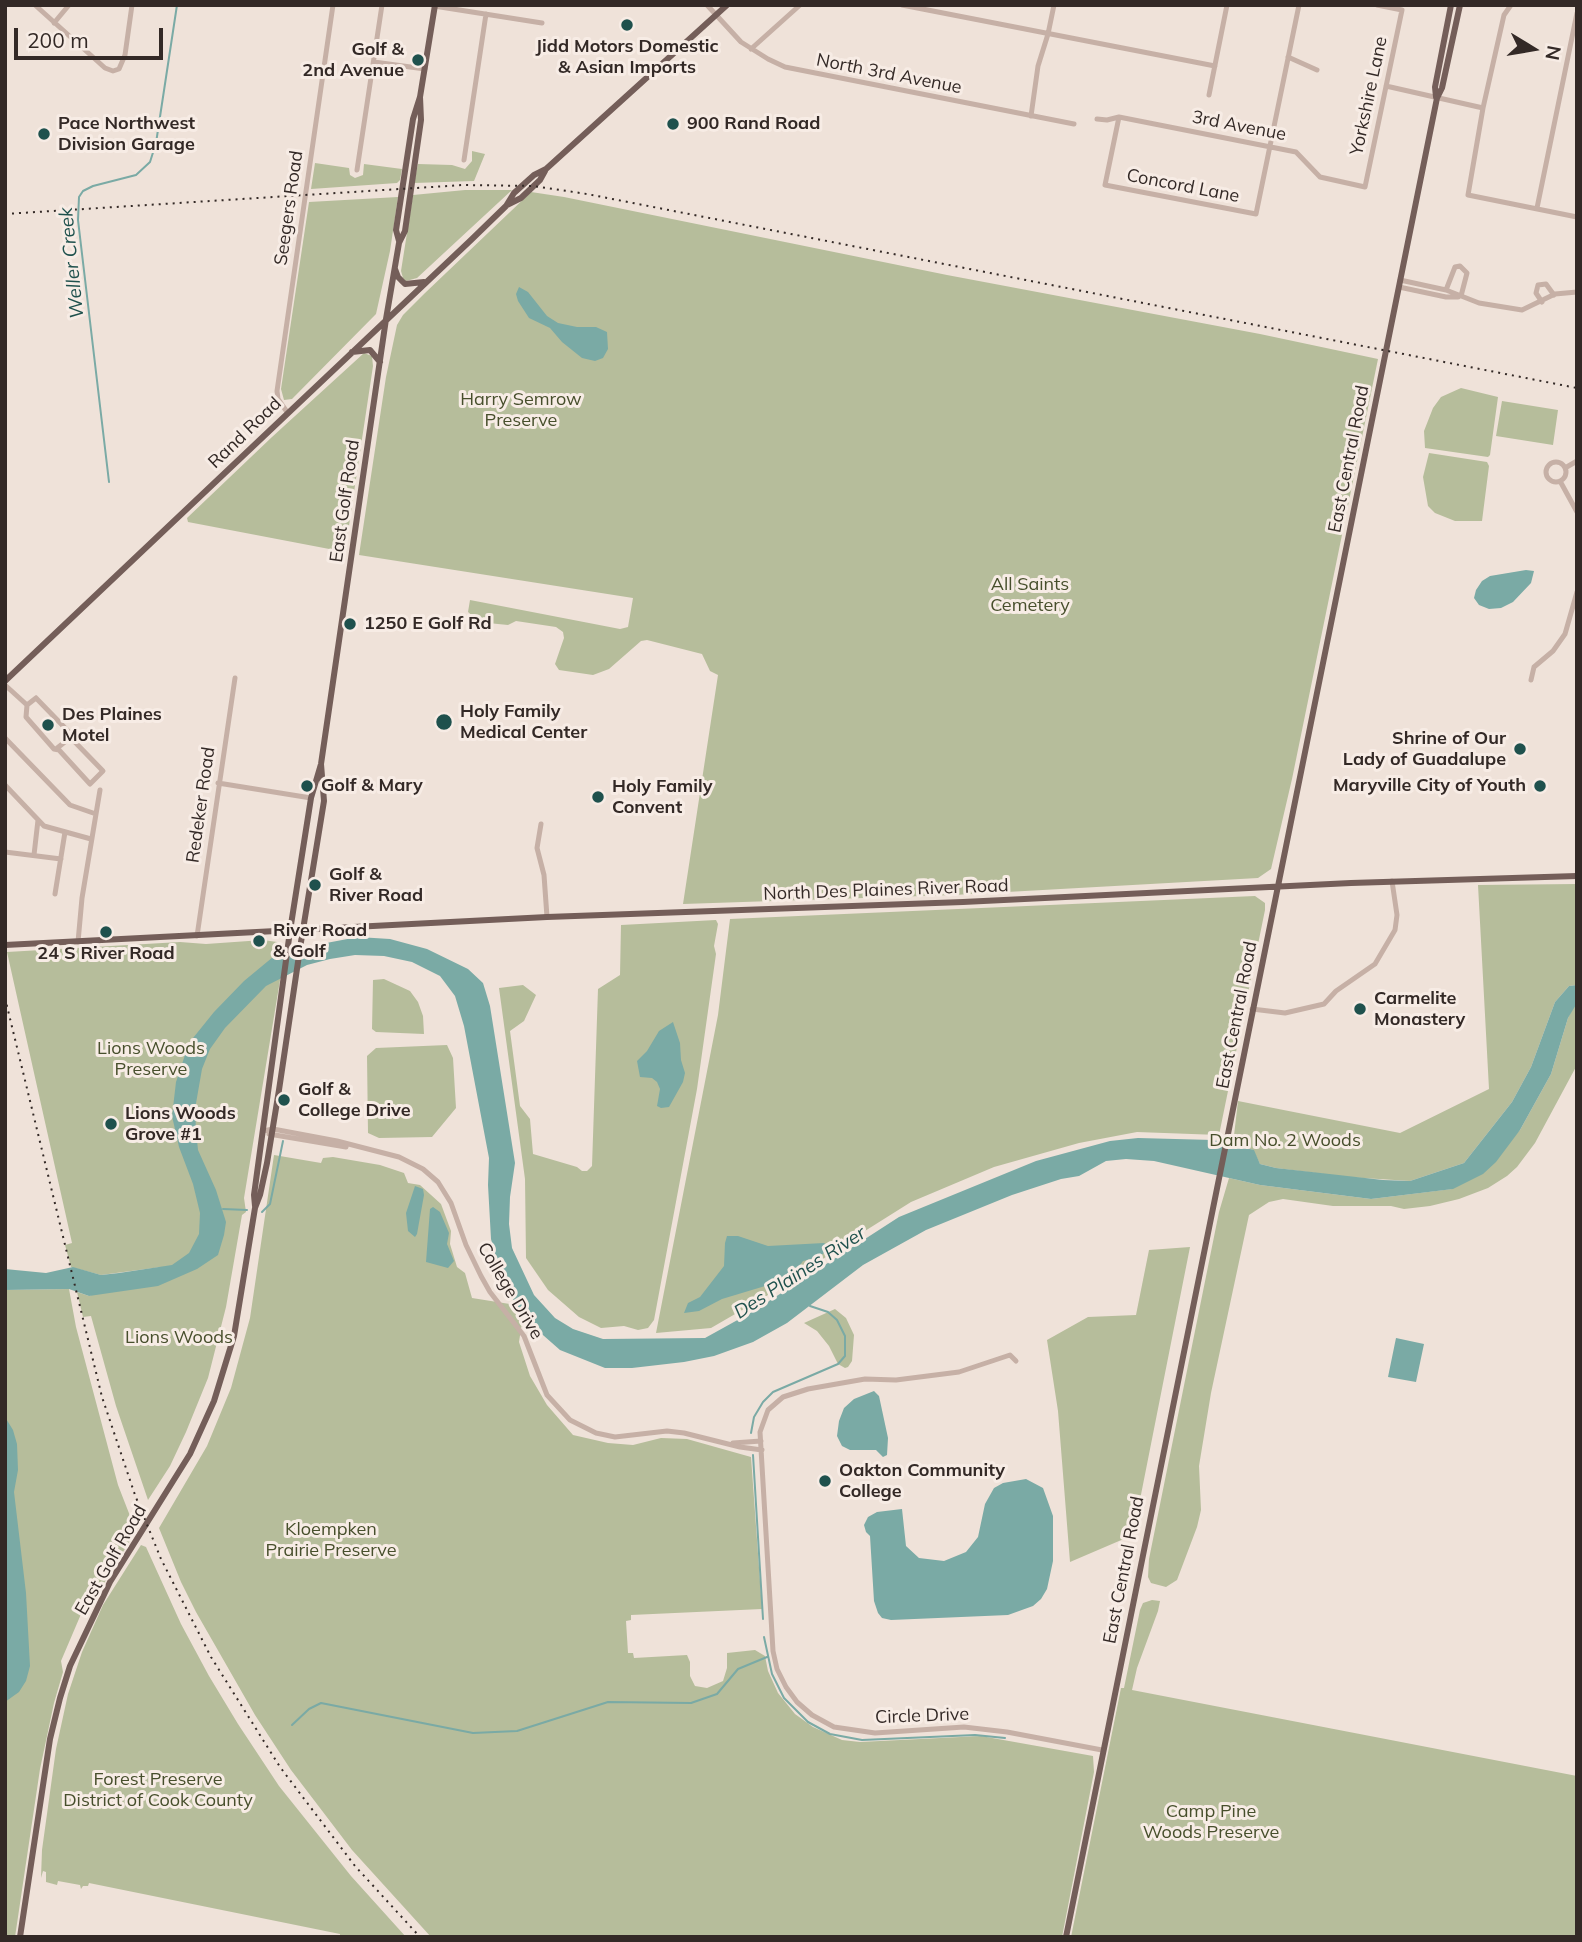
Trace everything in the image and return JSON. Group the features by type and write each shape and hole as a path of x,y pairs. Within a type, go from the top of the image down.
{"main road":[{"name":"Rand Road","path":"5,683 506,206 514,193 534,175 548,167 727,5"},
{"name":"East Central Road","path":"1437,99 1436,87 1451,5"},
{"name":"East Central Road","path":"1066,1937 1101,1751 1399,284 1437,99 1442,88 1460,5"},
{"name":"East Golf Road","path":"255,1208 254,1195 262,1131 290,931 311,797 321,764 386,319 399,243 405,231 419,133 420,97 435,6"},
{"path":"395,268 398,277 405,284 426,282"},
{"path":"350,353 370,350 380,362"},
{"name":"East Golf Road","path":"20,1937 50,1739 70,1666 98,1605 176,1479 214,1401 234,1336 255,1208 272,1132 324,800 321,764"},
{"name":"North Des Plaines River Road","path":"5,945 547,917 1392,881 1577,876"}],"street":[{"path":"35,5 105,68 113,71 119,69 125,55 132,5"},
{"path":"54,23 69,5"},
{"name":"Seegers Road","path":"288,412 278,399 277,391 333,5"},
{"path":"357,170 382,5"},
{"name":"North 3rd Avenue","path":"707,5 751,49 785,67 1074,124"},
{"path":"751,49 800,5"},
{"path":"902,5 1215,66"},
{"path":"1031,116 1038,66 1054,5"},
{"path":"1209,95 1227,5"},
{"path":"1270,146 1298,5"},
{"name":"Yorkshire Lane","path":"1365,187 1402,10 1377,5"},
{"path":"1511,5 1504,15 1483,108 1468,195 1577,217"},
{"path":"435,6 542,23"},
{"path":"1537,208 1577,13"},
{"path":"464,160 486,15"},
{"path":"1288,57 1317,70"},
{"path":"374,62 425,69"},
{"path":"1386,86 1483,108"},
{"name":"3rd Avenue","path":"1097,119 1119,117 1296,152 1320,177 1365,187"},
{"name":"Concord Lane","path":"1119,117 1105,185 1256,214 1270,146"},
{"path":"1446,290 1455,267 1460,266 1467,273 1461,296"},
{"path":"1399,284 1446,290 1479,303 1522,310 1554,295 1577,292"},
{"path":"1399,284 1446,298 1461,296"},
{"path":"1542,302 1536,293 1538,285 1546,284 1554,295"},
{"path":"1565,468 1577,461"},
{"path":"1557,462 1565,468 1566,474 1560,481 1550,481 1546,475 1546,469 1551,463 1557,462"},
{"path":"1560,481 1577,512"},
{"path":"1531,680 1534,667 1553,651 1564,634 1577,592"},
{"name":"Redeker Road","path":"197,936 235,678"},
{"path":"5,683 27,705"},
{"path":"36,698 71,737 103,771 90,784 26,717 27,705 36,698"},
{"path":"55,750 71,737"},
{"path":"5,738 70,805 96,814"},
{"path":"218,783 311,797"},
{"path":"5,785 44,826 92,839"},
{"path":"78,942 82,898 100,790"},
{"path":"34,855 38,820"},
{"path":"541,824 537,848 544,875 547,917"},
{"path":"55,894 65,832"},
{"path":"5,852 61,859"},
{"path":"1252,1009 1285,1013 1324,1004 1336,990 1375,964 1395,930 1397,915 1392,881"},
{"name":"College Drive","path":"262,1131 398,1157 423,1169 438,1182 452,1203 469,1253 485,1284 524,1336 547,1395 570,1420 596,1433 615,1437 684,1433 762,1450"},
{"path":"761,1441 760,1432 768,1410 790,1394 865,1380 896,1380 959,1372 1010,1355 1016,1361"},
{"name":"College Drive","path":"729,1444 761,1441"},
{"name":"Circle Drive","path":"761,1441 773,1651 777,1669 797,1702 834,1727 852,1730 875,1733 964,1727 1007,1732 1101,1751"}],"green space":[{"path":"472,151 485,154 474,181 414,183 418,164 452,165 465,169 472,161"},
{"path":"315,163 349,168 350,175 355,178 363,175 364,164 402,169 397,183 311,189"},
{"path":"465,190 512,190 417,278 406,281 401,271 413,195"},
{"name":"All Saints Cemetery","path":"531,192 1378,359 1271,869 1258,878 953,895 683,904 718,675 710,671 702,654 647,640 641,641 609,669 593,675 559,670 555,664 564,638 563,632 556,627 516,621 508,625 488,623 468,612 470,600 620,629 628,627 633,598 359,555 386,377 397,325 425,293"},
{"path":"398,197 390,251 376,314 292,399 284,400 281,389 309,202"},
{"path":"364,353 372,356 373,366 345,552 188,522 187,518"},
{"path":"1461,388 1498,397 1488,457 1425,448 1424,431 1433,408 1441,397"},
{"path":"1502,401 1558,410 1553,445 1496,436"},
{"path":"1429,453 1487,462 1489,466 1482,521 1455,521 1435,513 1428,506 1423,477"},
{"name":"Dam No. 2 Woods","path":"1577,884 1577,985 1569,986 1555,1002 1531,1067 1512,1102 1464,1163 1410,1181 1347,1177 1260,1164 1253,1150 1233,1144 1238,1101 1400,1133 1489,1089 1478,885"},
{"path":"1255,896 1265,903 1265,910 1219,1135 1137,1132 1079,1143 994,1167 911,1202 787,1284 711,1328 656,1333 718,1015 730,919"},
{"path":"716,920 716,954 697,1089 654,1320 648,1328 638,1330 624,1326 601,1328 579,1317 548,1290 526,1258 525,1179 499,988 523,985 536,995 524,1021 510,1031 520,1106 530,1119 533,1154 587,1171 592,1166 598,989 620,975 621,925"},
{"name":"Lions Woods Preserve","path":"263,940 277,942 283,949 284,956 244,1198 246,1212 242,1215 226,1307 208,1378 170,1466 148,1500 116,1406 91,1316 83,1317 77,1292 89,1296 161,1267 101,1275 71,1267 65,1245 72,1243 7,952"},
{"path":"384,979 410,991 418,1002 423,1016 424,1034 376,1032 372,1029 373,980"},
{"path":"1575,1003 1577,1065 1535,1143 1507,1176 1488,1188 1430,1206 1404,1209 1391,1206 1333,1206 1283,1199 1269,1202 1249,1215 1211,1393 1199,1466 1201,1510 1197,1527 1177,1580 1166,1587 1151,1583 1148,1577 1149,1559 1219,1212 1229,1178 1260,1185 1371,1199 1452,1189 1520,1130 1551,1074"},
{"path":"447,1045 453,1058 456,1108 432,1137 379,1138 368,1133 367,1056 376,1048"},
{"name":"Kloempken Prairie Preserve","path":"274,1155 321,1163 323,1158 333,1157 380,1165 404,1173 408,1183 420,1185 441,1204 451,1231 450,1244 457,1267 465,1273 472,1298 516,1305 523,1316 519,1342 530,1376 547,1405 573,1435 608,1443 633,1445 661,1438 687,1439 751,1457 762,1609 631,1615 631,1620 626,1621 628,1653 633,1653 634,1658 687,1655 690,1676 695,1686 707,1688 723,1681 727,1668 727,1653 755,1650 765,1656 768,1671 778,1693 795,1714 813,1727 842,1740 860,1742 981,1736 1093,1756 1094,1772 1062,1937 431,1937 352,1850 291,1770 255,1715 196,1612 159,1528 207,1446 231,1388 250,1318"},
{"path":"1190,1247 1133,1535 1070,1562 1058,1411 1047,1340 1088,1317 1136,1315 1149,1250"},
{"path":"69,1289 76,1327 118,1485 132,1521 137,1519 138,1523 101,1588 95,1584 61,1661 63,1672 40,1769 15,1937 5,1937 5,1290"},
{"path":"835,1309 846,1318 854,1335 852,1361 845,1368 838,1364 817,1331 804,1323"},
{"name":"Forest Preserve District of Cook County","path":"141,1545 146,1547 181,1624 209,1676 279,1786 351,1876 406,1937 340,1937 340,1934 89,1883 81,1889 80,1885 58,1881 57,1885 46,1882 46,1872 43,1871 41,1878 42,1850 56,1749 68,1694 82,1652 103,1605"},
{"name":"Camp Pine Woods Preserve","path":"1160,1601 1158,1611 1137,1668 1132,1690 1577,1776 1577,1937 1071,1937 1121,1688 1124,1688 1140,1610 1143,1603"}],"water":[{"path":"519,287 528,292 547,316 558,323 596,327 607,332 608,349 603,358 595,361 582,358 550,328 529,318 518,301 516,294"},
{"path":"1534,571 1531,583 1513,602 1501,608 1489,609 1479,605 1474,598 1482,581 1490,576"},
{"path":"358,937 390,939 427,949 468,969 483,983 490,1006 515,1163 509,1224 512,1248 534,1295 555,1318 573,1329 603,1339 705,1338 752,1312 899,1217 1036,1161 1110,1141 1138,1138 1213,1140 1254,1150 1260,1164 1276,1168 1383,1180 1410,1181 1464,1163 1512,1102 1531,1067 1555,1002 1569,986 1577,985 1577,1003 1568,1018 1551,1074 1520,1130 1496,1162 1483,1174 1453,1189 1371,1199 1260,1185 1154,1161 1106,1161 1079,1176 1012,1195 926,1230 863,1265 787,1323 753,1342 714,1356 684,1362 605,1368 560,1350 527,1321 502,1282 491,1239 489,1158 464,1026 455,996 440,976 412,962 384,956 355,955 330,959 307,965 266,986 225,1028 210,1049 202,1069 195,1109 196,1130 198,1150 216,1190 226,1222 218,1255 197,1269 158,1286 89,1296 69,1289 5,1290 5,1269 46,1273 73,1267 101,1275 172,1265 189,1253 199,1234 200,1213 172,1116 176,1082 189,1043 244,981 273,957 282,958 321,944"},
{"path":"673,1022 685,1073 669,1107 661,1108 657,1106 660,1089 657,1082 652,1078 640,1077 637,1061 647,1051 659,1031"},
{"path":"415,1186 423,1189 424,1195 415,1237 408,1231 406,1213"},
{"path":"433,1207 440,1212 449,1233 447,1244 454,1261 448,1268 426,1262 430,1209"},
{"path":"727,1236 738,1236 768,1246 824,1243 830,1248 819,1257 803,1261 791,1277 785,1280 722,1299 699,1311 684,1313 688,1303 700,1297 724,1266"},
{"path":"1396,1338 1424,1344 1416,1382 1388,1377"},
{"path":"874,1391 879,1396 888,1438 887,1455 883,1457 876,1450 850,1450 842,1446 837,1436 844,1408 854,1399"},
{"path":"5,1417 17,1444 18,1470 14,1492 26,1593 30,1666 26,1681 19,1692 5,1702"},
{"path":"1026,1479 1043,1488 1053,1516 1053,1561 1047,1589 1041,1599 1033,1606 1008,1615 891,1620 882,1618 874,1601 870,1536 864,1525 868,1517 877,1512 902,1509 906,1546 919,1558 944,1561 966,1552 978,1537 985,1504 994,1488 1003,1483"}],"waterway":[{"name":"Weller Creek","path":"109,482 78,220 79,197 83,191 93,186 136,175 150,162 156,143 177,5"},
{"path":"262,1212 270,1204 283,1141"},
{"path":"223,1209 247,1210"},
{"path":"751,1433 754,1417 773,1392 838,1364 845,1356 845,1336 837,1320 828,1312 810,1306"},
{"path":"753,1455 763,1619"},
{"path":"764,1637 772,1674 784,1698 808,1722 830,1734 862,1740 975,1735 1005,1738"},
{"path":"292,1725 309,1709 321,1703 473,1733 517,1731 608,1702 691,1703 717,1694 738,1669 767,1657"}],"railway":[{"path":"5,214 463,185 533,186 587,194 1577,388"},
{"path":"5,998 102,1397 135,1495 161,1559 211,1657 280,1767 355,1866 420,1937"}],"place":[{"name":"Jidd Motors Domestic & Asian Imports","path":"627,25"},
{"name":"Golf & 2nd Avenue","path":"418,60"},
{"name":"900 Rand Road","path":"673,124"},
{"name":"Pace Northwest Division Garage","path":"44,134"},
{"name":"1250 E Golf Rd","path":"350,624"},
{"name":"Holy Family Medical Center","path":"444,722"},
{"name":"Des Plaines Motel","path":"48,725"},
{"name":"Shrine of Our Lady of Guadalupe","path":"1520,749"},
{"name":"Golf & Mary","path":"307,786"},
{"name":"Maryville City of Youth","path":"1540,786"},
{"name":"Holy Family Convent","path":"598,797"},
{"name":"Golf & River Road","path":"315,885"},
{"name":"24 S River Road","path":"106,932"},
{"name":"River Road & Golf","path":"259,941"},
{"name":"Carmelite Monastery","path":"1360,1009"},
{"name":"Golf & College Drive","path":"284,1100"},
{"name":"Lions Woods Grove #1","path":"111,1124"},
{"name":"Oakton Community College","path":"825,1481"}],"park label":[{"name":"Harry Semrow Preserve","path":"521,410"},
{"name":"Lions Woods","path":"179,1338"}],"water label":[{"name":"Des Plaines River","path":"800,1273"}]}
